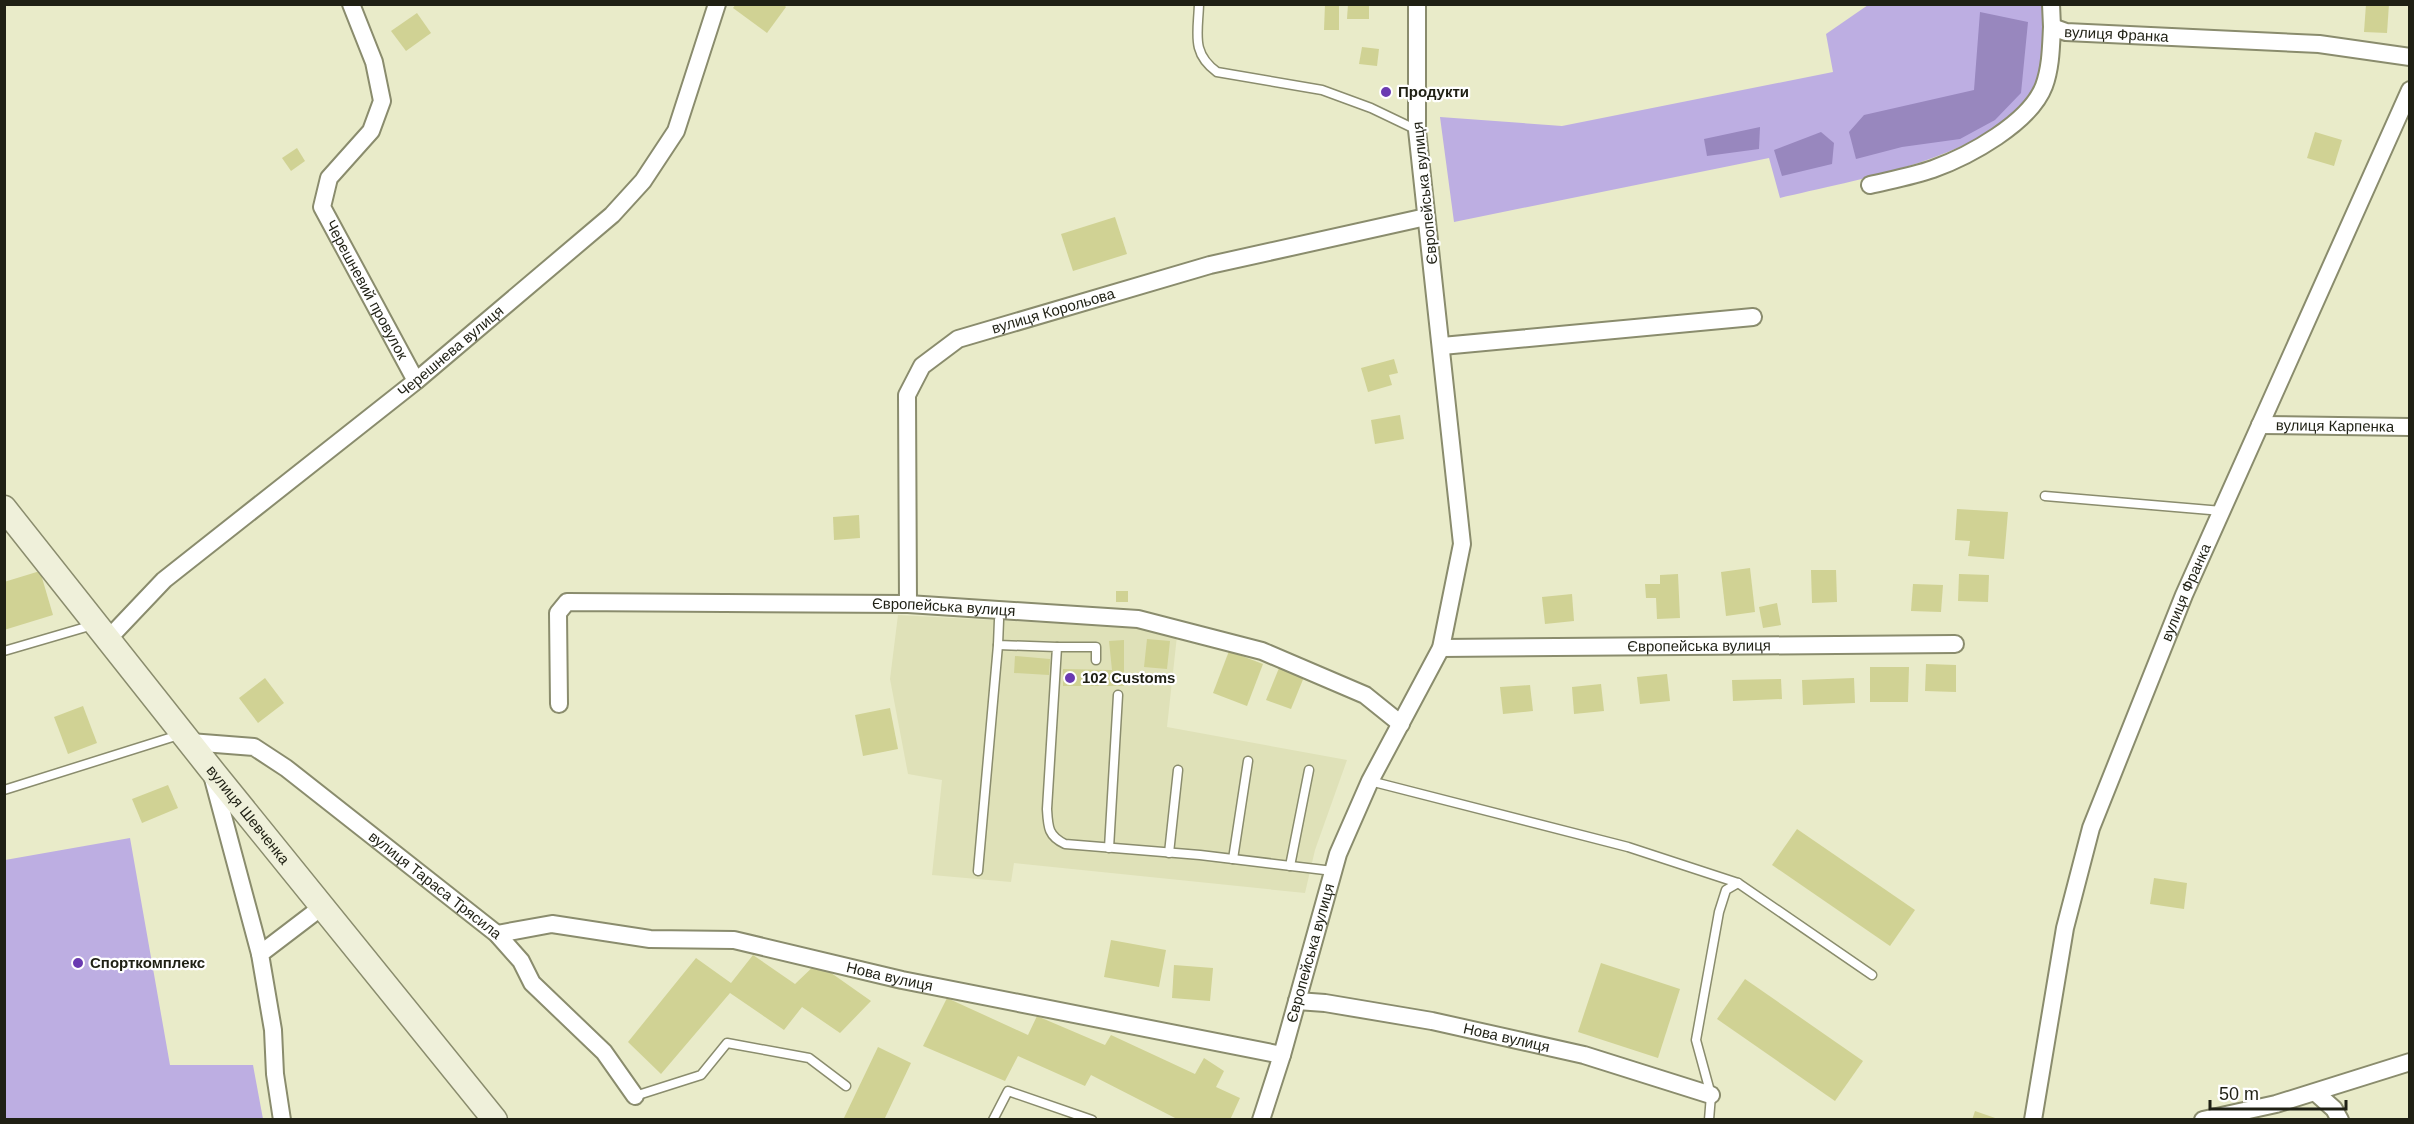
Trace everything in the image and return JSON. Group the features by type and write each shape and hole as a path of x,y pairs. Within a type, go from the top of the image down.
{"main road":[{"name":"вулиця Шевченка","path":"4,508 210,768 495,1119"}],"street":[{"name":"Черешневий провулок","path":"351,4 374,62 382,101 371,131 329,178 322,207 416,381"},
{"name":"Черешнева вулиця","path":"102,631 416,381 612,215 643,181 676,131 717,4"},
{"name":"Європейська вулиця","path":"1261,1119 1282,1054 1333,871 1370,781 1442,648 1462,544 1417,130 1417,4"},
{"path":"2051,4 2052,27"},
{"name":"вулиця Франка","path":"1870,185 1933,169 1987,142 2028,112 2044,86 2050,57 2052,27 2066,32 2319,44 2409,57"},
{"name":"вулиця Франка","path":"2033,1119 2065,928 2091,828 2184,595 2409,90"},
{"name":"вулиця Корольова","path":"908,604 907,395 922,366 940,352 958,339 1210,265 1426,217"},
{"path":"1442,346 1753,317"},
{"name":"вулиця Карпенка","path":"2260,425 2409,427"},
{"name":"Європейська вулиця","path":"559,704 558,613 567,602 908,604 1138,619 1262,651 1365,695 1401,724"},
{"name":"Європейська вулиця","path":"1442,648 1955,644"},
{"name":"вулиця Тараса Трясила","path":"186,738 254,747 286,768 497,934 521,961 532,983 604,1052 635,1096"},
{"path":"210,768 260,954 273,1030 275,1074 282,1119"},
{"path":"260,954 323,906"},
{"name":"Нова вулиця","path":"497,934 552,924 650,939 734,940 902,980 1282,1054"},
{"name":"Нова вулиця","path":"1297,1001 1324,1003 1432,1021 1561,1050 1711,1095"},
{"path":"2204,1119 2316,1093 2409,1062"},
{"path":"2316,1093 2334,1109 2340,1119"}],"lane":[{"path":"1198,4 1197,48 1204,63 1217,72 1322,90 1371,108 1417,130"},
{"path":"2045,496 2222,511"},
{"path":"978,871 999,620"},
{"path":"4,651 102,631"},
{"path":"998,645 1096,646 1096,660"},
{"path":"1057,647 1048,828 1053,838 1065,844 1233,859 1333,871"},
{"path":"1109,848 1118,695"},
{"path":"4,790 186,738"},
{"path":"1233,859 1248,761"},
{"path":"1169,853 1178,770"},
{"path":"1290,866 1309,770"},
{"path":"1370,781 1628,846 1738,883 1872,975"},
{"path":"1709,1119 1711,1095 1696,1040 1719,912 1726,890 1738,883"},
{"path":"635,1096 701,1075 727,1043 809,1058 846,1086"},
{"path":"993,1119 1008,1090 1092,1119"}],"shaded area":[{"path":"1868,5 2044,5 2041,56 2036,82 2018,108 1992,129 1959,147 1923,161 1846,183 1780,198 1769,158 1454,222 1440,117 1562,126 1833,72 1826,34"},
{"path":"1980,12 2028,22 2021,93 1995,120 1960,139 1902,147 1856,159 1849,132 1864,115 1974,90"},
{"path":"1760,127 1759,149 1707,156 1704,139"},
{"path":"1821,132 1834,143 1832,164 1782,176 1774,150"},
{"path":"898,615 1141,628 1177,636 1167,727 1347,760 1315,850 1305,893 1014,863 1011,882 932,875 942,780 908,774 890,679"},
{"name":"Спорткомплекс","path":"130,838 170,1065 253,1065 263,1119 5,1119 5,860"}],"building":[{"path":"736,4 783,4 786,7 767,33 733,8"},
{"path":"1325,4 1339,4 1339,30 1324,30"},
{"path":"1348,4 1369,4 1369,19 1347,19"},
{"path":"2366,4 2389,4 2387,33 2364,32"},
{"path":"417,13 431,33 406,51 391,31"},
{"path":"1362,47 1379,49 1377,66 1359,64"},
{"path":"2315,132 2342,140 2334,166 2307,158"},
{"path":"297,148 305,161 291,171 282,158"},
{"path":"1115,217 1127,254 1073,271 1061,234"},
{"path":"1394,359 1398,373 1389,375 1392,385 1368,392 1361,368"},
{"path":"1400,415 1404,439 1375,444 1371,420"},
{"path":"1957,509 2008,512 2004,559 1968,556 1970,541 1955,540"},
{"path":"859,515 860,538 834,540 833,517"},
{"path":"1750,568 1755,612 1726,616 1721,572"},
{"path":"1811,570 1836,570 1837,602 1812,603"},
{"path":"40,571 53,615 4,630 4,582"},
{"path":"1678,574 1680,618 1657,619 1656,598 1646,598 1645,584 1660,584 1660,575"},
{"path":"1959,574 1989,575 1988,602 1958,601"},
{"path":"1913,584 1943,585 1941,612 1911,611"},
{"path":"1116,591 1128,591 1128,602 1116,602"},
{"path":"1572,594 1574,621 1545,624 1542,597"},
{"path":"1777,603 1781,625 1763,628 1759,607"},
{"path":"1147,639 1170,641 1167,669 1144,667"},
{"path":"1124,640 1124,686 1063,686 1063,669 1112,670 1109,641"},
{"path":"1229,651 1263,664 1247,706 1213,693"},
{"path":"1015,656 1050,659 1049,675 1014,673"},
{"path":"1926,664 1956,665 1956,692 1925,691"},
{"path":"1870,667 1909,667 1908,702 1870,702"},
{"path":"1279,668 1304,677 1291,709 1266,700"},
{"path":"1667,674 1670,701 1640,704 1637,677"},
{"path":"265,678 284,703 258,723 239,698"},
{"path":"1854,678 1855,703 1803,705 1802,680"},
{"path":"1781,679 1782,699 1733,701 1732,680"},
{"path":"1601,684 1604,711 1574,714 1572,687"},
{"path":"1530,685 1533,711 1503,714 1500,687"},
{"path":"83,706 97,743 68,754 54,717"},
{"path":"890,708 898,749 863,756 855,715"},
{"path":"168,785 178,808 142,823 132,799"},
{"path":"1797,829 1915,910 1890,946 1772,865"},
{"path":"2154,878 2187,883 2184,909 2150,904"},
{"path":"1111,940 1166,950 1159,987 1104,977"},
{"path":"753,955 795,984 817,963 871,1001 840,1033 802,1007 784,1030 730,993 661,1074 628,1042 696,958 731,983"},
{"path":"1601,963 1680,989 1658,1058 1578,1032"},
{"path":"1174,965 1213,968 1210,1001 1172,998"},
{"path":"1745,979 1863,1061 1835,1101 1717,1019"},
{"path":"947,998 1028,1035 1037,1016 1105,1045 1111,1035 1195,1074 1204,1058 1224,1071 1216,1087 1240,1098 1230,1120 1179,1120 1091,1075 1085,1086 1018,1056 1005,1081 923,1046"},
{"path":"878,1047 911,1063 884,1120 843,1120"},
{"path":"1975,1111 1998,1119 1998,1120 1972,1120"}],"place":[{"name":"Продукти","path":"1386,92"},
{"name":"102 Customs","path":"1070,678"},
{"name":"Спорткомплекс","path":"78,963"}]}
